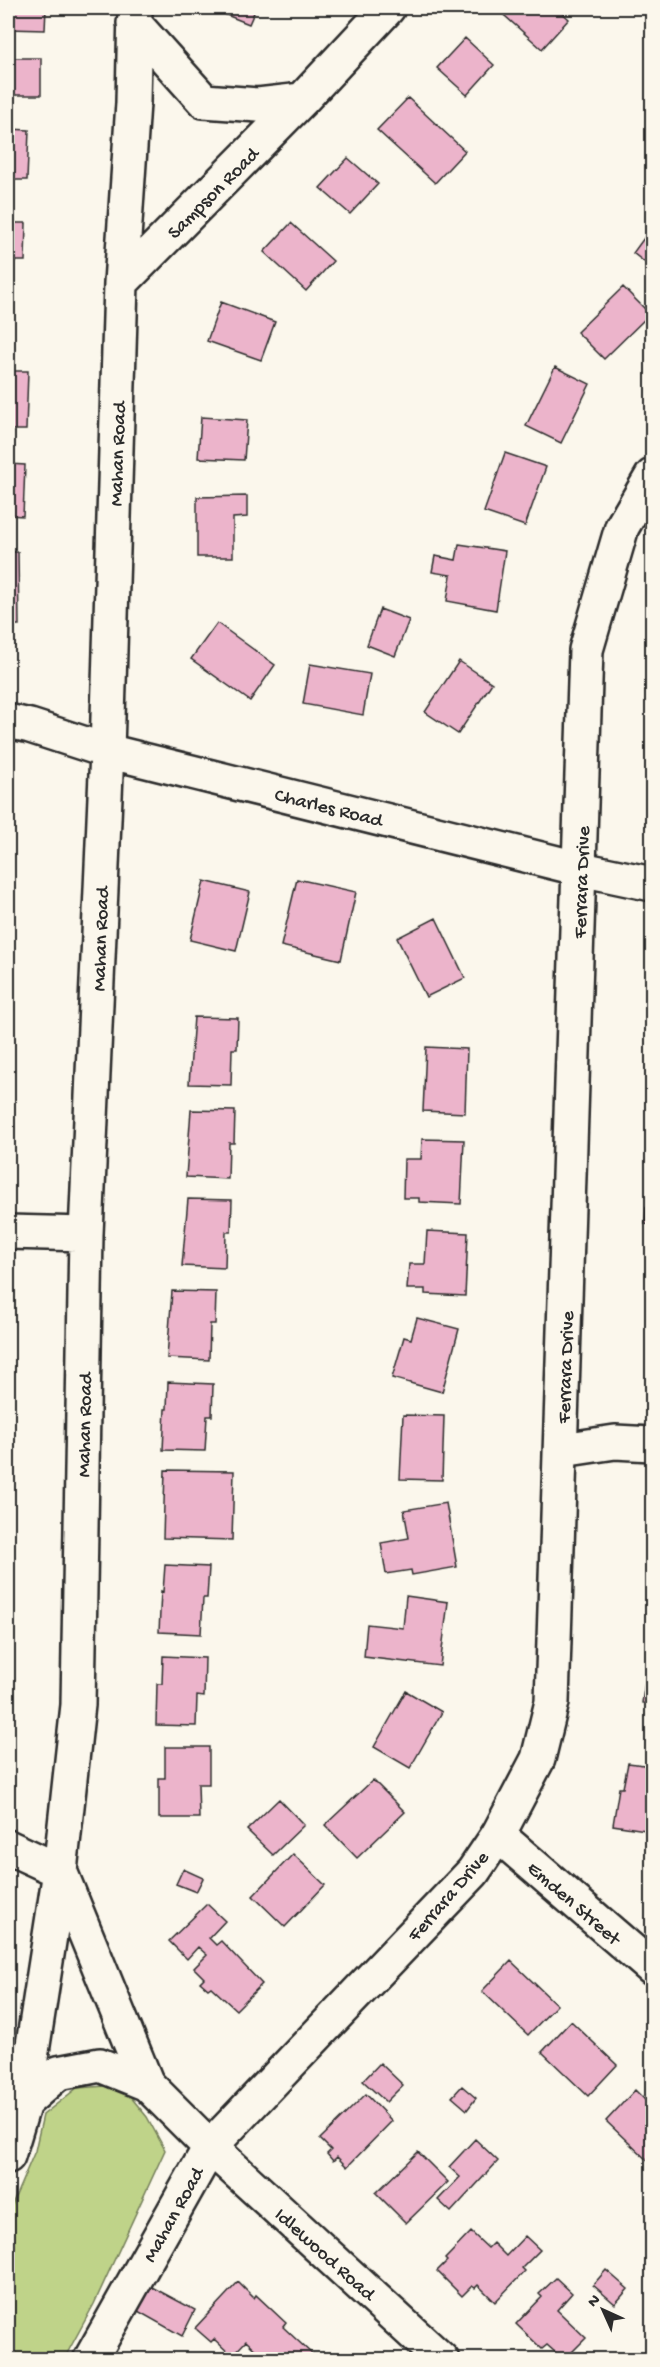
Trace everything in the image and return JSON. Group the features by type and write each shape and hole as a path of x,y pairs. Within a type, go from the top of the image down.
{"street":[{"name":"Sampson Road","path":"122,283 302,100 388,8"},
{"path":"135,15 204,100 258,105 302,100"},
{"name":"Mahan Road","path":"8,2156 24,2103 60,1870 78,1706 86,1234 107,751 122,283 133,103 135,15"},
{"name":"Ferrara Drive","path":"210,2147 473,1872 498,1835 538,1759 552,1702 581,869 586,650 622,527 652,476"},
{"name":"Charles Road","path":"8,721 107,751 581,869 652,884"},
{"path":"8,1232 86,1234"},
{"path":"562,1450 615,1442 652,1444"},
{"name":"Emden Street","path":"498,1835 652,1968"},
{"path":"8,1846 60,1870"},
{"name":"Mahan Road","path":"60,1870 147,2084 210,2147 90,2360"},
{"name":"Mahan Road","path":"24,2103 58,2073 100,2065 147,2084"},
{"name":"Idlewood Road","path":"210,2147 442,2360"}],"green space":[{"path":"121,2085 147,2117 165,2150 94,2304 64,2359 8,2360 8,2214 35,2151 43,2115 77,2088"}],"building":[{"path":"8,8 46,8 45,30 8,29"},
{"path":"215,8 256,8 249,24 214,10"},
{"path":"496,8 557,8 569,19 542,49"},
{"path":"465,38 494,65 467,95 437,68"},
{"path":"8,58 41,58 41,95 8,95"},
{"path":"408,98 465,151 435,183 377,130"},
{"path":"8,129 29,130 27,180 8,180"},
{"path":"348,158 378,184 350,214 320,188"},
{"path":"8,223 26,223 25,261 8,261"},
{"path":"291,223 333,261 306,291 264,252"},
{"path":"652,227 652,268 633,253"},
{"path":"623,287 650,314 604,359 577,332"},
{"path":"221,302 275,322 261,360 207,341"},
{"path":"555,367 590,384 561,443 526,426"},
{"path":"8,371 28,371 26,430 8,430"},
{"path":"201,417 247,420 244,460 198,458"},
{"path":"505,453 546,467 525,526 484,512"},
{"path":"8,464 25,465 23,516 8,515"},
{"path":"247,496 247,517 233,518 233,557 197,557 197,497"},
{"path":"459,544 505,551 496,610 447,601 451,575 432,572 435,556 456,560"},
{"path":"8,552 18,552 19,625 8,625"},
{"path":"380,609 409,620 395,656 367,645"},
{"path":"217,623 275,665 250,701 191,659"},
{"path":"459,661 492,683 458,734 425,712"},
{"path":"310,664 370,674 363,715 303,704"},
{"path":"297,879 356,892 341,960 281,946"},
{"path":"204,881 250,892 236,951 190,940"},
{"path":"8,887 12,887 12,948 8,948"},
{"path":"436,918 465,978 426,997 397,938"},
{"path":"194,1017 238,1018 237,1049 232,1049 231,1085 189,1084"},
{"path":"426,1047 467,1049 465,1113 423,1111"},
{"path":"191,1110 235,1111 234,1143 229,1143 228,1179 186,1177"},
{"path":"422,1139 464,1140 461,1204 419,1202 419,1198 403,1198 404,1159 421,1159"},
{"path":"188,1199 232,1200 231,1232 226,1232 225,1268 182,1266"},
{"path":"646,1207 652,1208 652,1225 645,1224"},
{"path":"427,1231 468,1233 465,1296 425,1294 425,1289 407,1289 409,1264 425,1264"},
{"path":"172,1291 216,1292 215,1324 210,1324 209,1360 167,1358"},
{"path":"417,1318 459,1329 442,1392 392,1378 404,1337 411,1339"},
{"path":"168,1382 213,1384 212,1416 207,1416 205,1451 163,1450"},
{"path":"403,1415 444,1416 442,1480 400,1479"},
{"path":"165,1470 234,1471 232,1540 163,1538"},
{"path":"446,1503 457,1567 412,1575 411,1570 386,1574 381,1543 409,1538 404,1510"},
{"path":"165,1565 209,1567 207,1598 203,1598 201,1634 159,1632"},
{"path":"406,1596 448,1602 440,1666 364,1657 367,1624 403,1628"},
{"path":"649,1655 652,1655 652,1705 642,1703"},
{"path":"163,1656 205,1658 204,1697 197,1696 196,1726 156,1725 157,1684 162,1684"},
{"path":"406,1691 442,1712 410,1768 374,1747"},
{"path":"165,1747 209,1747 209,1784 198,1784 199,1818 159,1818 159,1778 165,1778"},
{"path":"628,1763 652,1766 652,1831 613,1825 619,1788 623,1788"},
{"path":"373,1780 405,1812 357,1858 325,1825"},
{"path":"279,1799 304,1825 273,1855 247,1830"},
{"path":"293,1854 325,1885 285,1927 253,1896"},
{"path":"183,1869 203,1878 196,1892 176,1884"},
{"path":"207,1904 225,1921 209,1938 216,1945 221,1941 262,1984 236,2010 211,1987 208,1989 200,1982 204,1978 194,1968 207,1955 198,1947 187,1959 169,1941"},
{"path":"511,1961 557,2005 528,2035 482,1991"},
{"path":"571,2021 617,2065 588,2096 542,2052"},
{"path":"380,2063 403,2085 386,2102 363,2081"},
{"path":"462,2086 476,2098 467,2110 452,2097"},
{"path":"635,2090 652,2107 652,2165 606,2121"},
{"path":"366,2094 392,2121 347,2167 337,2157 333,2161 327,2154 331,2150 320,2139"},
{"path":"475,2139 498,2161 451,2212 438,2200 460,2177 449,2167"},
{"path":"418,2152 448,2182 406,2223 376,2193"},
{"path":"471,2232 488,2248 493,2243 506,2256 525,2236 540,2250 522,2268 525,2271 495,2302 478,2285 475,2288 472,2286 462,2296 437,2271 447,2261 445,2259"},
{"path":"606,2270 628,2289 615,2304 593,2285"},
{"path":"556,2278 572,2293 557,2310 586,2338 564,2360 547,2345 542,2349 516,2324 542,2297 539,2294"},
{"path":"238,2282 254,2298 256,2295 286,2323 283,2327 312,2354 307,2360 266,2360 246,2341 232,2356 214,2339 211,2342 195,2328"},
{"path":"148,2285 195,2310 182,2336 136,2310"}]}
